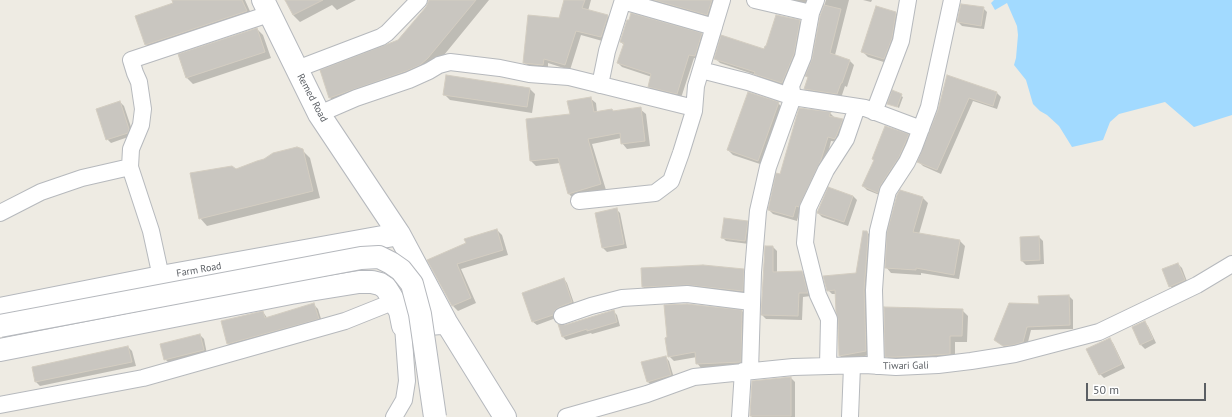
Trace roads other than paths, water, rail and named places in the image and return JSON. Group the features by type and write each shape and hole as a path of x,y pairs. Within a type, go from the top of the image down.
{"street":[{"path":"297,69 381,37 387,33 419,0"},
{"path":"579,201 654,193 671,181 694,108 696,86 722,0"},
{"path":"740,417 746,371 758,212 768,166 793,97 791,86 803,57 813,7 754,0"},
{"path":"874,112 901,41 908,0"},
{"path":"876,366 874,290 878,230 888,191 907,162 929,107 952,0"},
{"path":"600,85 607,51 623,1 714,27"},
{"path":"161,277 151,231 130,167 131,149 141,125 143,109 139,82 131,60 266,7"},
{"name":"Remed Road","path":"266,7 319,114 399,234 446,322 505,417"},
{"path":"319,114 356,98 409,80 439,65 450,62 500,68 529,74 569,77 694,108"},
{"path":"701,70 748,82 793,97 857,107 921,129"},
{"path":"828,366 829,319 818,295 805,243 808,208 826,170 846,139 857,107"},
{"path":"0,213 48,190 82,178 130,167"},
{"name":"Farm Road","path":"0,309 161,277 399,234"},
{"path":"0,326 353,260 379,257 391,262 402,270 412,284 420,314 435,417"},
{"name":"Tiwari Gali","path":"566,417 647,394 694,377 793,367 896,367 971,362 1015,354 1099,332 1197,284 1232,264"},
{"path":"0,350 291,293 359,282 380,284 386,288 395,301 400,311 403,326 407,381 404,400 394,417"},
{"path":"562,316 591,306 622,298 687,294 751,302"},
{"path":"0,405 143,378 345,321 395,301"},
{"path":"403,326 446,322"},
{"path":"850,417 852,366"}],"water":[{"path":"994,0 1232,0 1232,115 1194,127 1165,102 1119,114 1110,122 1103,140 1072,147 1059,126 1033,104 1026,80 1014,65 1018,35 1017,26 1007,3 995,10 991,3"}]}
